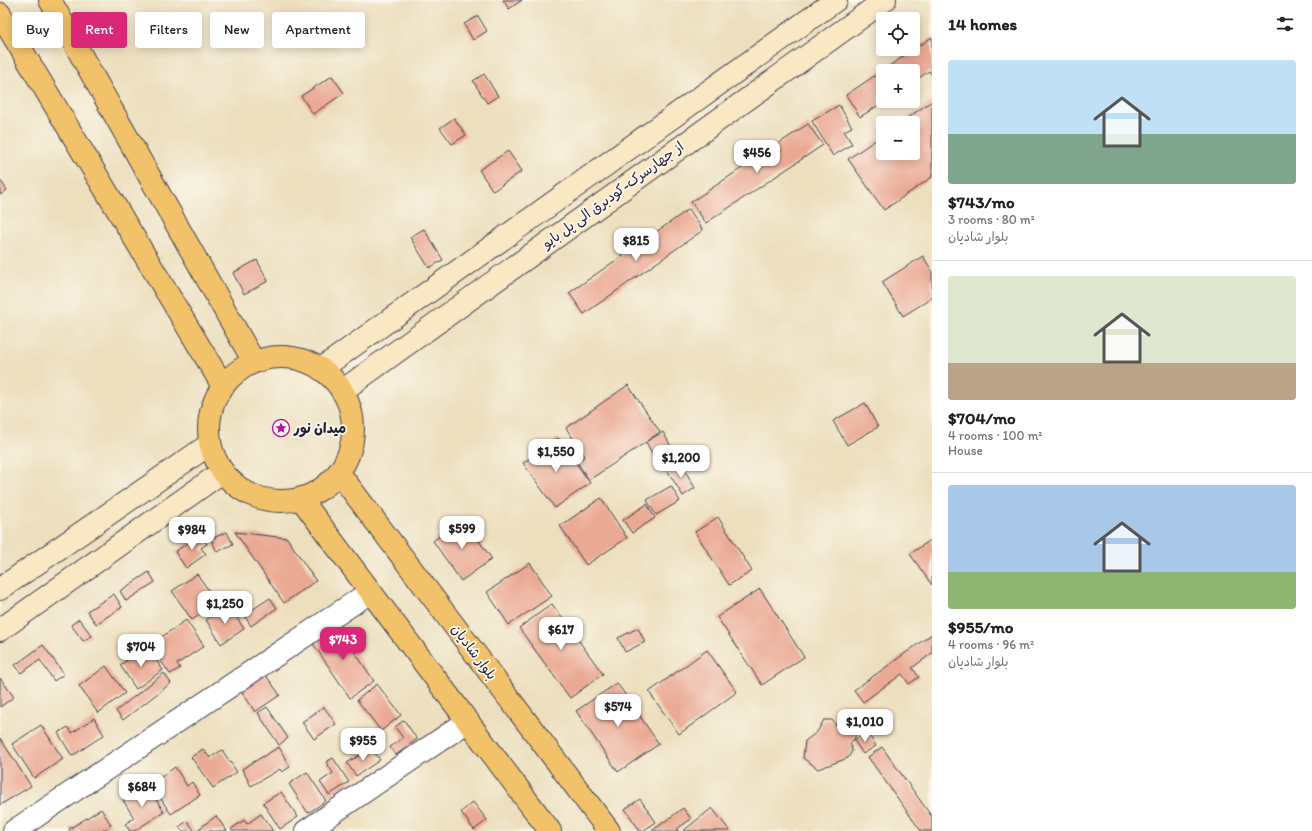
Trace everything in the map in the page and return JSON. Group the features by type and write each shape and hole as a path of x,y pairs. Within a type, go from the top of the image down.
{"main road":[{"path":"50,0 254,362"},
{"path":"0,14 223,386"},
{"path":"288,357 306,361 321,369 333,378 342,391 351,411 353,432 349,454 338,473 322,489 301,499 271,501 243,492 222,472 210,444 210,414 223,386 237,372 254,362 271,358 288,357"},
{"name":"بلوار شادیان","path":"338,473 609,831"},
{"path":"301,499 550,831"}],"street":[{"name":"از جهارسرک-کودبرق الی پل بایو","path":"321,369 836,0"},
{"name":"از جهارسرک-کودبرق الی پل بایو","path":"342,391 885,0"},
{"path":"0,589 210,444"},
{"path":"0,630 222,472"},
{"path":"14,831 370,592"},
{"path":"306,831 468,721"}],"building":[{"path":"503,0 522,0 509,9"},
{"path":"478,16 487,31 473,40 464,24"},
{"path":"932,37 932,75 929,71 920,77 920,64 892,64 904,56 920,56 920,45"},
{"path":"484,74 498,96 487,103 473,81"},
{"path":"876,75 876,107 860,117 846,95"},
{"path":"332,76 344,93 313,114 301,96"},
{"path":"932,101 932,177 884,210 848,159 876,140 876,160 920,160 920,116 910,116"},
{"path":"839,105 852,127 844,131 852,144 833,156 812,121"},
{"path":"454,118 466,135 452,144 440,128"},
{"path":"808,124 823,145 706,223 691,202"},
{"path":"508,151 522,171 493,191 479,170"},
{"path":"0,180 7,190 0,195"},
{"path":"689,209 703,230 584,314 569,293"},
{"path":"424,229 443,260 429,268 410,237"},
{"path":"923,256 932,271 932,298 903,316 882,282"},
{"path":"257,260 268,281 244,294 233,273"},
{"path":"628,385 660,432 647,441 663,432 677,457 659,466 646,442 589,480 577,462 585,456 566,428"},
{"path":"865,403 878,427 847,445 833,421"},
{"path":"558,438 590,483 555,508 523,463"},
{"path":"680,462 695,488 683,496 667,470"},
{"path":"671,486 680,501 656,515 647,500"},
{"path":"601,498 627,538 586,565 560,526"},
{"path":"647,504 655,518 632,533 623,520"},
{"path":"718,517 752,571 729,585 695,532"},
{"path":"463,519 492,559 461,581 433,541"},
{"path":"227,532 233,544 217,552 211,539"},
{"path":"235,532 287,538 316,581 284,603"},
{"path":"200,534 207,544 201,548 206,554 186,568 175,552"},
{"path":"932,539 932,585 910,554"},
{"path":"530,563 552,596 509,625 487,592"},
{"path":"149,572 155,582 126,601 120,591"},
{"path":"197,574 217,602 192,620 172,591"},
{"path":"760,589 804,657 762,685 717,617"},
{"path":"114,594 122,607 96,624 87,611"},
{"path":"270,598 277,608 251,626 244,615"},
{"path":"552,604 603,674 570,698 519,628"},
{"path":"229,606 244,629 221,644 206,620"},
{"path":"79,619 92,636 83,641 71,625"},
{"path":"186,620 204,646 177,664 180,668 170,674 150,645"},
{"path":"337,625 374,681 350,698 312,642"},
{"path":"638,628 645,642 625,652 618,638"},
{"path":"932,634 932,653 912,668 919,677 909,684 902,674 863,702 854,690"},
{"path":"43,645 64,674 54,681 40,660 21,673 15,665"},
{"path":"147,647 163,670 136,689 120,665"},
{"path":"707,650 737,692 679,734 649,692"},
{"path":"106,666 125,693 98,713 79,686"},
{"path":"164,673 171,683 123,720 116,711"},
{"path":"265,674 280,695 255,712 241,690"},
{"path":"0,678 14,697 0,707"},
{"path":"617,683 659,744 618,772 576,711"},
{"path":"377,684 401,715 381,731 357,700"},
{"path":"267,707 288,738 279,745 258,713"},
{"path":"324,707 336,724 314,739 302,722"},
{"path":"94,718 104,735 72,756 58,733 68,727 72,733"},
{"path":"404,720 417,739 396,755 390,747 403,738 395,727"},
{"path":"824,720 832,720 836,725 845,722 855,726 855,738 850,743 852,751 848,758 818,769 803,758 805,741 817,732"},
{"path":"41,725 63,759 34,778 12,744"},
{"path":"867,732 876,746 863,754 854,740"},
{"path":"0,738 31,786 0,805"},
{"path":"279,747 290,767 282,772 280,769 251,786 242,769"},
{"path":"882,747 932,817 932,831 921,831 868,757"},
{"path":"371,748 380,760 356,776 347,763"},
{"path":"203,749 210,758 222,750 237,772 213,788 191,757"},
{"path":"333,758 349,782 329,795 320,782 333,773 326,762"},
{"path":"175,767 187,786 192,782 200,795 171,814 151,784"},
{"path":"307,772 326,801 308,813 289,784"},
{"path":"147,785 164,812 134,831 130,831 125,824 134,818 123,800"},
{"path":"281,792 298,817 280,829 263,803"},
{"path":"640,799 656,822 643,831 640,831 625,809"},
{"path":"473,802 487,820 474,830 461,812"},
{"path":"683,808 691,819 677,829 679,831 652,831"},
{"path":"712,808 730,831 683,831"},
{"path":"101,809 111,825 102,831 70,831 69,829"},
{"path":"261,814 273,831 232,831 231,829 244,820 247,824"},
{"path":"216,816 227,831 196,831"},
{"path":"187,821 195,831 182,831 179,827"}],"place":[{"name":"میدان نور","path":"281,428"}]}
